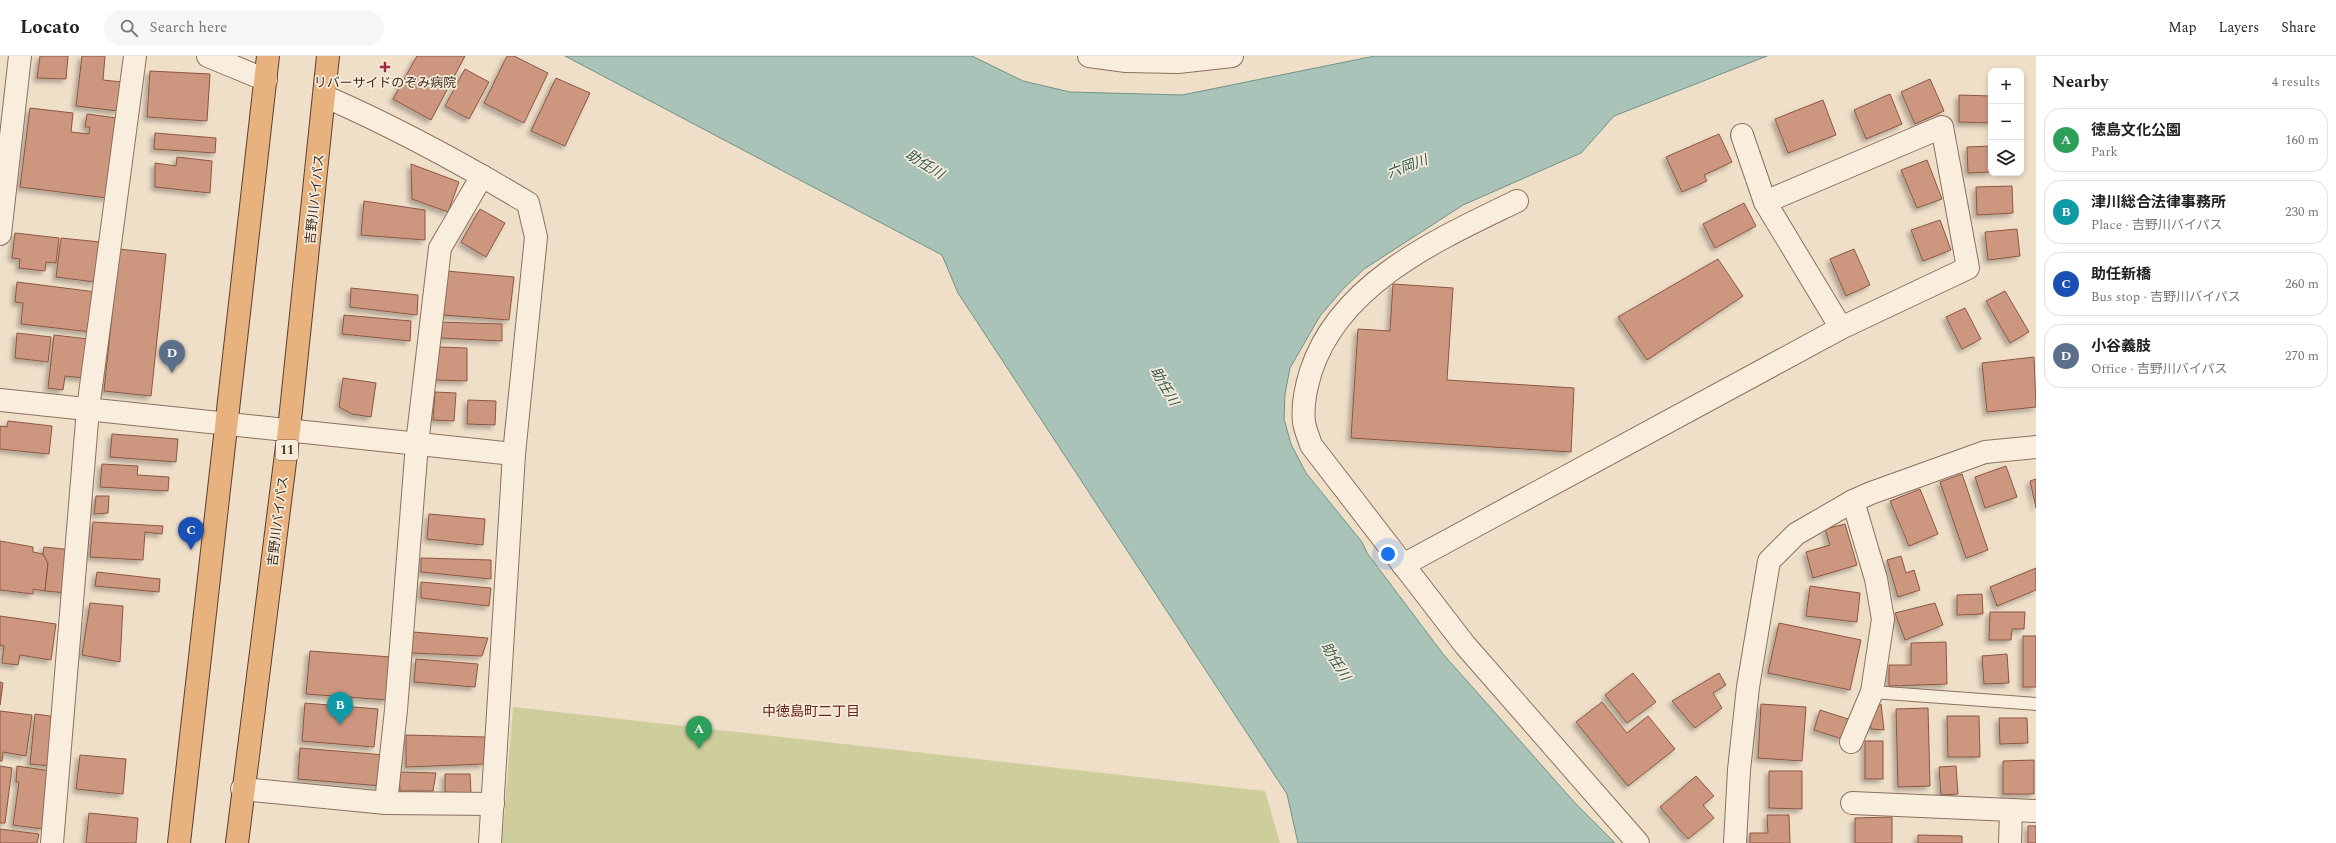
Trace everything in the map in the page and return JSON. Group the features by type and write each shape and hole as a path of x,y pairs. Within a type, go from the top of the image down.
{"highway":[{"path":"179,843 268,56"},
{"name":"吉野川バイパス","path":"237,843 242,790 289,430 328,56"}],"street":[{"path":"0,234 20,56"},
{"path":"52,843 88,409 136,56"},
{"path":"208,56 266,80"},
{"path":"1089,56 1126,61 1178,62 1232,56"},
{"path":"324,96 356,110 482,176 528,203 536,237 514,454 494,804 490,843"},
{"path":"1403,565 1841,328 1968,268 1942,127 1765,202"},
{"path":"1742,135 1765,202 1841,328"},
{"path":"386,803 396,702 417,444 440,248 482,176"},
{"path":"1517,201 1452,233 1383,276 1360,296 1327,335 1314,362 1307,385 1304,422 1311,445 1465,645 1638,843"},
{"path":"0,400 514,454"},
{"path":"1735,843 1739,770 1748,687 1769,561 1796,534 1853,501 1985,452 2036,447"},
{"path":"1851,742 1872,692 1883,619 1876,579 1853,501"},
{"path":"242,790 386,803 494,804"},
{"path":"1852,803 2036,811"},
{"path":"2010,843 2011,810"}],"lane":[{"path":"1872,692 2036,704"}],"green space":[{"path":"513,707 1265,791 1280,843 502,843"}],"water":[{"path":"565,56 972,56 1023,81 1070,92 1182,95 1375,56 1767,56 1614,116 1581,153 1463,205 1364,269 1343,289 1320,316 1290,368 1285,394 1284,419 1291,444 1306,473 1362,542 1367,553 1443,654 1576,804 1615,843 1298,843 1287,794 958,293 942,255"}],"building":[{"path":"40,56 68,56 66,79 37,78"},
{"path":"82,56 105,56 103,80 122,82 118,111 76,106"},
{"path":"417,56 465,56 431,120 393,99"},
{"path":"507,56 514,56 548,73 524,123 484,103"},
{"path":"465,69 489,82 469,119 445,106"},
{"path":"150,71 210,74 207,121 147,117"},
{"path":"556,78 590,93 565,146 531,131"},
{"path":"1930,79 1944,111 1915,124 1901,92"},
{"path":"1890,94 1902,124 1866,139 1854,110"},
{"path":"1959,95 1988,96 1988,123 1959,122"},
{"path":"1823,100 1836,135 1788,153 1775,119"},
{"path":"30,108 73,113 71,132 89,134 90,127 85,127 87,114 117,118 107,198 20,187"},
{"path":"155,133 216,138 215,153 154,149"},
{"path":"1719,134 1732,162 1704,175 1707,181 1682,192 1666,157"},
{"path":"1988,146 1988,172 1968,173 1967,147"},
{"path":"177,157 212,161 210,193 155,187 155,163 176,166"},
{"path":"1927,160 1942,199 1917,208 1901,170"},
{"path":"411,164 459,182 448,212 412,199"},
{"path":"2012,186 2013,213 1977,215 1976,187"},
{"path":"364,201 425,210 425,240 361,235"},
{"path":"1744,203 1756,226 1715,248 1703,224"},
{"path":"480,209 505,223 486,257 461,242"},
{"path":"1940,220 1951,250 1923,261 1911,230"},
{"path":"2017,229 2020,256 1988,260 1985,232"},
{"path":"15,233 59,238 56,263 46,262 45,271 19,268 20,259 12,258"},
{"path":"61,238 100,242 95,282 56,277"},
{"path":"119,249 166,254 151,396 104,391"},
{"path":"1854,249 1870,285 1846,296 1830,259"},
{"path":"1718,259 1743,296 1647,360 1618,317"},
{"path":"446,271 514,277 509,320 443,315"},
{"path":"17,282 96,292 91,332 21,324 23,303 15,302"},
{"path":"1393,284 1453,288 1447,380 1574,388 1571,452 1351,438 1358,329 1390,331"},
{"path":"351,288 418,295 417,315 350,307"},
{"path":"2005,291 2029,332 2010,343 1986,301"},
{"path":"1965,308 1981,339 1962,349 1946,317"},
{"path":"344,315 411,321 410,341 342,334"},
{"path":"439,322 502,324 502,341 441,338"},
{"path":"17,333 51,337 48,362 15,358"},
{"path":"54,335 88,339 84,378 65,376 63,390 48,388"},
{"path":"439,347 467,348 467,381 436,380"},
{"path":"2034,357 2036,407 1987,412 1982,363"},
{"path":"343,378 376,383 371,417 352,414 339,407"},
{"path":"435,392 456,393 454,421 433,420"},
{"path":"468,400 496,401 495,425 467,424"},
{"path":"8,421 52,426 49,454 0,449 0,426 7,427"},
{"path":"112,434 178,439 176,462 110,457"},
{"path":"102,464 138,466 137,475 169,477 168,491 100,487"},
{"path":"2006,466 2017,497 1985,508 1975,477"},
{"path":"1962,474 1988,550 1966,558 1940,482"},
{"path":"2036,479 2036,508 2030,481"},
{"path":"1920,489 1938,534 1909,546 1890,501"},
{"path":"96,496 109,496 108,513 94,514"},
{"path":"429,514 485,519 483,545 427,539"},
{"path":"93,522 163,526 162,534 145,532 143,560 90,557"},
{"path":"1845,524 1857,565 1813,578 1806,552 1830,545 1825,529"},
{"path":"0,541 33,547 33,552 43,554 48,563 45,591 33,589 33,594 0,590"},
{"path":"44,547 73,550 68,593 45,591 48,563 43,554"},
{"path":"1901,556 1906,573 1914,570 1920,590 1898,597 1887,560"},
{"path":"421,558 491,560 491,579 421,572"},
{"path":"2036,568 2036,590 1997,606 1990,587"},
{"path":"97,572 160,579 159,592 95,586"},
{"path":"421,582 491,588 489,606 421,598"},
{"path":"1810,586 1860,593 1857,622 1806,616"},
{"path":"1982,594 1983,614 1957,615 1957,595"},
{"path":"90,603 123,606 120,662 82,655"},
{"path":"1935,603 1943,625 1905,640 1895,613"},
{"path":"1990,612 2025,612 2024,629 2012,629 2011,640 1989,640"},
{"path":"0,616 56,624 51,660 20,655 18,665 2,663 4,646 0,645"},
{"path":"1779,623 1861,640 1850,690 1768,673"},
{"path":"413,632 488,638 482,656 411,653"},
{"path":"2023,636 2036,636 2036,687 2023,687"},
{"path":"1946,642 1947,684 1889,686 1889,665 1911,665 1911,643"},
{"path":"310,651 391,657 388,700 306,694"},
{"path":"2007,654 2009,683 1984,684 1982,656"},
{"path":"416,659 478,664 475,687 414,682"},
{"path":"1633,673 1656,702 1627,723 1605,695"},
{"path":"1719,673 1726,685 1713,693 1722,708 1695,728 1672,701"},
{"path":"0,682 3,683 0,705"},
{"path":"1602,702 1627,733 1648,716 1675,749 1628,786 1576,722"},
{"path":"305,703 378,709 374,747 302,741"},
{"path":"1761,704 1806,707 1802,761 1758,758"},
{"path":"1881,704 1884,730 1871,729 1870,716"},
{"path":"1928,708 1930,786 1898,787 1896,709"},
{"path":"1820,710 1848,719 1842,739 1814,730"},
{"path":"0,711 32,715 26,756 3,752 2,761 0,761"},
{"path":"35,714 57,717 51,766 30,764"},
{"path":"1947,716 1979,716 1980,757 1948,757"},
{"path":"1999,718 2027,718 2028,743 2000,744"},
{"path":"406,735 485,737 484,764 406,767"},
{"path":"1865,741 1883,741 1883,779 1865,779"},
{"path":"300,748 385,755 382,786 298,779"},
{"path":"80,755 126,759 123,794 76,789"},
{"path":"2034,760 2034,794 2003,794 2003,761"},
{"path":"0,766 12,768 5,823 0,823"},
{"path":"17,766 51,771 43,829 13,825 19,782 16,782"},
{"path":"1956,766 1958,794 1941,795 1939,767"},
{"path":"1769,771 1802,771 1802,809 1769,808"},
{"path":"399,772 436,773 433,791 400,791"},
{"path":"445,774 470,774 471,793 445,792"},
{"path":"1696,776 1714,796 1703,805 1714,818 1688,839 1660,807"},
{"path":"89,813 138,818 136,843 86,843"},
{"path":"1767,815 1789,815 1790,843 1750,843 1750,833 1768,833"},
{"path":"1892,817 1892,843 1855,843 1855,818"},
{"path":"2028,826 2036,826 2036,843 2028,843"},
{"path":"0,829 39,834 37,843 0,843"},
{"path":"1918,835 1962,836 1962,843 1918,843"}],"place":[{"name":"リバーサイドのぞみ病院","path":"385,67"},
{"name":"小谷義肢","path":"172,373"},
{"name":"助任新橋","path":"191,550"},
{"name":"津川総合法律事務所","path":"340,725"},
{"name":"徳島文化公園","path":"699,749"}],"district":[{"name":"中徳島町二丁目","path":"811,711"}],"water label":[{"name":"助任川","path":"925,164"},
{"name":"六岡川","path":"1407,166"},
{"name":"助任川","path":"1165,386"},
{"name":"助任川","path":"1336,661"}]}
